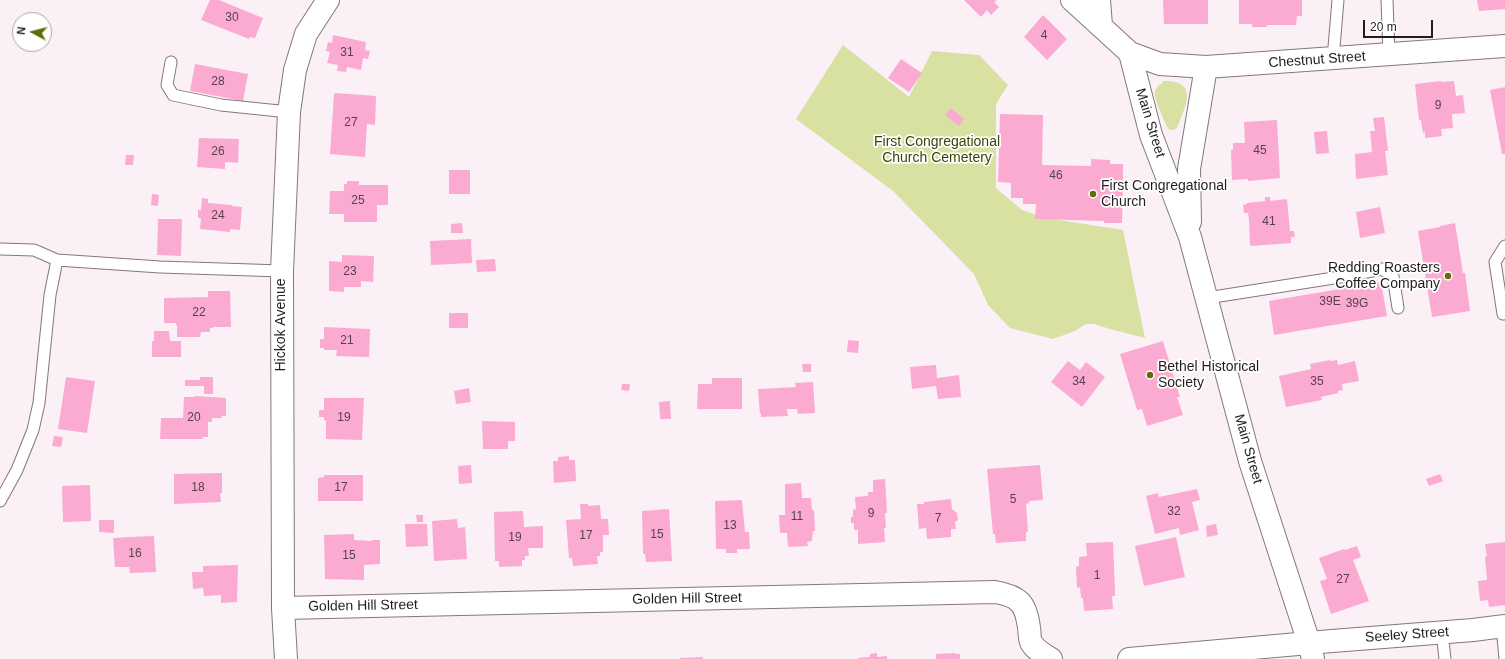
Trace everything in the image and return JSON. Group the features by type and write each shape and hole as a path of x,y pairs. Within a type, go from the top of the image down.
{"street":[{"name":"Hickok Avenue","path":"286,659 283,608 282,271 289,112 295,70 306,34 328,0"},
{"path":"1072,0 1130,53"},
{"path":"1099,0 1101,26"},
{"name":"Chestnut Street","path":"1130,53 1160,64 1206,67 1505,46"},
{"name":"Main Street","path":"1130,53 1151,135 1190,237 1250,461 1311,651"},
{"name":"Main Street","path":"1190,237 1189,169 1206,67"},
{"name":"Golden Hill Street","path":"283,608 995,592 1009,595 1022,604 1028,621 1031,642 1042,654 1051,659"},
{"name":"Seeley Street","path":"1311,651 1442,632 1504,626"},
{"path":"1129,659 1311,651"}],"lane":[{"path":"1333,59 1338,0"},
{"path":"1387,0 1389,55"},
{"path":"172,62 167,85 173,94 221,104 289,112"},
{"path":"1503,314 1495,262 1505,246"},
{"path":"0,249 34,250 56,260 160,268 282,271"},
{"path":"0,501 17,470 33,430 39,403 50,295 56,260"},
{"path":"1206,298 1382,269 1393,276 1398,308"},
{"path":"1504,626 1505,659"},
{"path":"1442,632 1445,659"}],"green space":[{"name":"First Congregational Church Cemetery","path":"843,45 909,97 932,51 979,55 1008,85 996,104 996,188 1022,210 1046,218 1123,230 1145,338 1094,324 1086,324 1075,331 1053,339 1010,328 988,305 974,274 893,191 796,119"},
{"path":"1164,81 1175,82 1182,85 1186,90 1186,104 1177,128 1173,130 1170,130 1167,127 1155,94 1157,88"}],"building":[{"path":"210,0 219,0 263,18 255,38 250,37 249,39 201,20"},
{"path":"964,0 997,0 994,2 999,7 991,15 987,10 981,17"},
{"path":"1163,0 1208,0 1208,24 1164,24"},
{"path":"1239,0 1302,0 1302,16 1297,16 1296,25 1267,25 1267,27 1252,27 1252,24 1239,24"},
{"path":"1477,0 1505,0 1505,9 1479,11"},
{"path":"1043,15 1067,39 1047,60 1024,37"},
{"path":"333,35 366,42 365,50 370,51 368,59 363,58 361,70 347,67 346,72 337,71 338,65 327,63 330,52 326,51 328,42 332,43"},
{"path":"901,59 922,73 909,92 888,78"},
{"path":"195,64 248,74 243,101 190,91"},
{"path":"1454,81 1456,96 1463,95 1465,113 1452,114 1453,128 1441,129 1442,136 1425,138 1425,132 1423,133 1421,120 1419,120 1415,84"},
{"path":"1505,87 1505,154 1502,154 1490,90"},
{"path":"335,93 376,96 375,125 367,124 365,157 330,154"},
{"path":"951,108 964,119 959,126 945,115"},
{"path":"1000,114 1043,115 1042,165 1091,166 1091,159 1110,160 1110,164 1123,164 1123,180 1121,184 1123,184 1122,223 1035,219 1036,204 1023,204 1023,198 1011,198 1011,183 998,182"},
{"path":"1384,117 1388,151 1385,151 1388,175 1356,179 1355,154 1372,152 1370,131 1375,131 1373,118"},
{"path":"1277,120 1280,178 1248,181 1248,179 1232,180 1231,150 1233,150 1233,143 1245,143 1244,122"},
{"path":"1327,131 1329,153 1316,154 1314,132"},
{"path":"199,138 239,139 238,163 225,162 225,169 197,167"},
{"path":"126,155 134,155 133,165 125,165"},
{"path":"449,170 470,170 470,194 449,194"},
{"path":"347,181 359,181 359,185 388,185 388,205 377,205 377,222 344,222 344,214 329,214 330,191 344,191 344,184 347,184"},
{"path":"152,194 159,195 158,206 151,205"},
{"path":"1265,197 1270,197 1270,201 1287,199 1290,231 1294,231 1295,237 1291,237 1291,243 1250,245 1248,213 1244,213 1243,205 1247,203 1265,201"},
{"path":"202,198 208,199 208,203 242,207 240,230 230,229 230,232 200,229 201,218 198,218 198,210 201,210"},
{"path":"1380,207 1385,233 1360,238 1356,212"},
{"path":"158,219 182,219 181,256 157,255"},
{"path":"462,223 463,233 451,233 451,224"},
{"path":"1455,223 1463,273 1465,273 1470,311 1432,317 1418,231"},
{"path":"471,239 472,263 431,265 430,241"},
{"path":"342,255 374,256 373,282 361,281 361,287 344,287 344,292 329,291 329,261 342,262"},
{"path":"495,259 496,271 477,272 476,260"},
{"path":"1381,282 1387,316 1274,335 1269,301"},
{"path":"208,291 230,291 231,327 213,327 210,328 210,332 201,332 200,337 177,337 176,323 164,323 164,298 208,297"},
{"path":"449,313 468,313 468,328 449,328"},
{"path":"324,327 370,329 369,357 336,356 337,350 324,350 324,348 320,348 320,339 324,339"},
{"path":"154,331 169,331 170,341 181,341 181,357 152,357 152,341 154,341"},
{"path":"848,340 859,341 858,353 847,352"},
{"name":"Bethel Historical Society","path":"1163,341 1180,397 1177,397 1183,415 1147,426 1142,409 1137,410 1120,354"},
{"path":"1337,360 1338,365 1355,361 1359,381 1342,384 1343,390 1338,391 1338,393 1321,397 1322,400 1286,407 1279,376 1311,369 1310,364"},
{"path":"1068,361 1080,370 1086,362 1105,377 1082,407 1051,382"},
{"path":"802,364 811,364 811,372 803,372"},
{"path":"936,365 937,378 959,375 961,397 938,399 936,386 912,389 910,367"},
{"path":"66,377 95,381 87,433 58,429"},
{"path":"200,377 213,377 213,394 204,394 204,386 185,386 185,380 200,380"},
{"path":"712,378 742,378 742,409 697,409 698,384 712,384"},
{"path":"813,382 815,413 798,414 797,409 787,409 788,416 761,417 758,389 796,387 795,383"},
{"path":"622,384 630,384 629,391 621,390"},
{"path":"469,388 471,402 456,404 454,391"},
{"path":"195,396 226,398 226,416 221,416 222,418 212,418 212,422 208,422 208,437 203,437 203,439 160,439 161,418 183,418 184,397"},
{"path":"324,398 364,398 362,440 326,439 326,421 324,420 324,417 319,417 319,410 324,410"},
{"path":"670,401 671,419 660,419 659,402"},
{"path":"482,421 515,422 515,441 508,441 508,449 483,449"},
{"path":"54,436 63,437 61,447 52,446"},
{"path":"569,456 569,460 575,460 576,481 554,483 553,461 558,461 558,457"},
{"path":"471,465 472,483 459,484 458,466"},
{"path":"1040,465 1043,500 1029,501 1029,503 1026,504 1028,532 1026,532 1026,541 996,543 995,534 993,534 987,469"},
{"path":"222,473 222,493 220,493 221,502 174,504 174,474"},
{"path":"1440,474 1443,481 1429,486 1426,479"},
{"path":"324,475 363,475 363,501 318,501 318,478 324,477"},
{"path":"885,479 887,513 885,513 885,542 858,544 858,530 854,530 854,523 851,523 853,510 856,509 855,497 868,496 868,492 873,492 873,480"},
{"path":"801,483 802,498 811,498 812,510 814,510 815,531 813,531 812,541 807,542 808,546 788,547 787,533 780,533 779,515 785,515 785,484"},
{"path":"90,485 91,521 63,522 62,486"},
{"path":"1197,489 1200,500 1192,502 1199,530 1180,535 1179,528 1155,534 1146,496 1158,493 1159,497"},
{"path":"951,499 952,509 957,513 958,520 955,522 956,529 951,529 951,537 927,539 926,528 919,529 917,504"},
{"path":"742,500 745,532 749,532 750,549 737,549 737,553 726,553 726,549 716,549 715,501"},
{"path":"580,504 588,504 588,506 600,505 601,519 608,519 609,535 603,535 603,552 600,552 600,556 597,556 598,564 573,566 572,558 569,558 566,520 581,519"},
{"path":"669,509 672,561 646,562 645,554 643,554 642,511"},
{"path":"523,511 524,527 543,526 543,548 528,548 529,556 525,556 525,560 522,560 522,566 499,567 499,561 495,561 494,512"},
{"path":"416,515 423,515 423,522 417,522"},
{"path":"457,519 458,528 465,527 467,559 434,561 432,521"},
{"path":"99,520 114,520 114,533 99,532"},
{"path":"405,524 427,524 428,546 406,547"},
{"path":"1216,524 1218,535 1207,537 1206,526"},
{"path":"354,534 354,540 380,540 380,564 364,565 364,580 325,579 324,535"},
{"path":"154,536 156,572 130,573 129,567 115,567 113,538"},
{"path":"1176,537 1185,577 1144,586 1135,546"},
{"path":"1113,542 1115,596 1112,596 1113,609 1084,611 1080,587 1077,588 1076,567 1079,566 1079,557 1087,556 1086,543"},
{"path":"1505,542 1505,605 1489,607 1488,600 1480,601 1478,581 1487,579 1485,557 1487,556 1485,544"},
{"path":"1357,546 1361,557 1353,560 1369,601 1331,614 1320,581 1327,579 1319,558"},
{"path":"238,565 237,602 221,603 221,595 204,596 203,588 193,589 192,572 203,572 203,566"},
{"path":"877,653 877,657 887,656 887,659 858,659 870,657 870,654"},
{"path":"936,654 960,654 960,659 936,659"},
{"path":"703,657 703,659 680,659 680,658"}],"place":[{"name":"First Congregational Church","path":"1093,194"},
{"name":"Redding Roasters Coffee Company","path":"1448,276"},
{"name":"Bethel Historical Society","path":"1150,375"}]}
